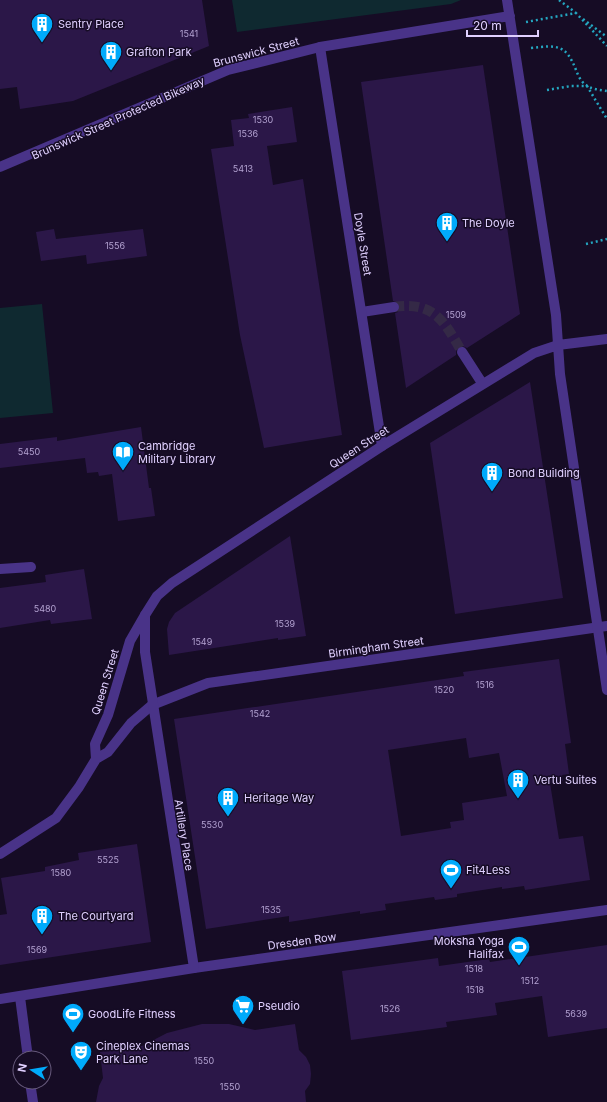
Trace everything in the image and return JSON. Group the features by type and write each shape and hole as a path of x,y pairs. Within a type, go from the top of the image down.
{"street":[{"path":"508,0 556,315 560,374 602,627 607,690"},
{"name":"Brunswick Street","path":"0,167 228,70 320,47 511,21"},
{"name":"Doyle Street","path":"320,47 382,446"},
{"path":"362,312 394,307"},
{"name":"Queen Street","path":"96,759 95,744 108,715 130,641 157,596 172,583 382,446 534,352 558,345 607,339"},
{"path":"462,352 482,383"},
{"path":"0,570 31,567"},
{"path":"145,614 145,652 152,705"},
{"name":"Birmingham Street","path":"152,705 208,683 602,627"},
{"name":"Queen Street","path":"0,854 56,818 79,787 96,759 108,752 131,723 152,705"},
{"name":"Artillery Place","path":"152,705 194,968"},
{"name":"Dresden Row","path":"0,999 194,968 607,910"},
{"path":"20,997 27,1050"},
{"path":"31,1090 33,1102"}],"path":[{"path":"559,0 607,37"},
{"path":"511,21 576,13"},
{"path":"576,13 607,46"},
{"path":"515,51 540,47 558,47 565,51 572,61 578,76 587,86 607,120"},
{"path":"547,90 571,86 587,86 607,91"},
{"path":"586,244 607,239"}],"shaded area":[{"path":"232,0 461,0 451,4 237,32"},
{"path":"42,304 53,413 0,418 0,308"}],"building":[{"path":"0,0 202,0 209,46 73,101 20,109 17,87 0,89"},
{"name":"The Doyle","path":"483,65 520,314 467,348 462,346 458,347 456,355 406,388 395,313 398,312 400,306 399,303 393,301 361,82"},
{"path":"292,107 297,142 267,146 273,185 303,179 342,435 264,448 240,335 211,149 234,146 231,120 249,118 248,114"},
{"path":"54,229 56,239 143,229 147,256 87,264 86,255 41,261 36,232"},
{"name":"Bond Building","path":"530,382 563,598 455,614 430,443"},
{"name":"Cambridge Military Library","path":"141,427 149,488 151,488 155,516 118,521 112,474 99,476 98,472 87,473 85,458 0,468 0,444 57,437 57,441"},
{"path":"290,536 306,636 278,640 278,638 169,655 167,629 169,622 175,613"},
{"path":"84,569 92,619 51,624 50,620 0,628 0,588 46,582 45,575"},
{"path":"559,659 571,743 565,744 569,774 562,775 563,781 550,783 559,839 583,836 590,880 525,890 524,886 502,889 502,887 457,894 457,897 435,900 434,897 385,904 386,910 360,914 360,911 289,922 289,916 206,929 174,719 464,676 463,672","holes":["466,738 469,758 499,753 507,796 462,803 464,820 450,822 451,828 401,836 388,750"]},
{"path":"137,844 151,942 0,965 0,915 7,914 1,878 45,871 45,867 79,860 78,853"},
{"path":"607,945 607,1028 548,1037 542,996 495,1003 497,1015 446,1022 447,1027 351,1040 342,971 438,958 439,966 489,959 490,962"},
{"path":"202,1024 229,1024 255,1030 295,1024 299,1050 306,1057 310,1065 310,1084 305,1091 306,1102 96,1102 99,1086 103,1078 100,1052 142,1046 167,1033"}],"tunnel":[{"path":"394,307 408,306 428,310 443,323 462,352"}],"place":[{"name":"Sentry Place","path":"42,44"},
{"name":"Grafton Park","path":"111,72"},
{"name":"The Doyle","path":"447,242"},
{"name":"Cambridge Military Library","path":"123,472"},
{"name":"Bond Building","path":"492,492"},
{"name":"Vertu Suites","path":"518,800"},
{"name":"Heritage Way","path":"228,818"},
{"name":"Fit4Less","path":"451,890"},
{"name":"The Courtyard","path":"42,936"},
{"name":"Moksha Yoga Halifax","path":"519,966"},
{"name":"Pseudio","path":"243,1026"},
{"name":"GoodLife Fitness","path":"73,1034"},
{"name":"Cineplex Cinemas Park Lane","path":"81,1072"}]}
